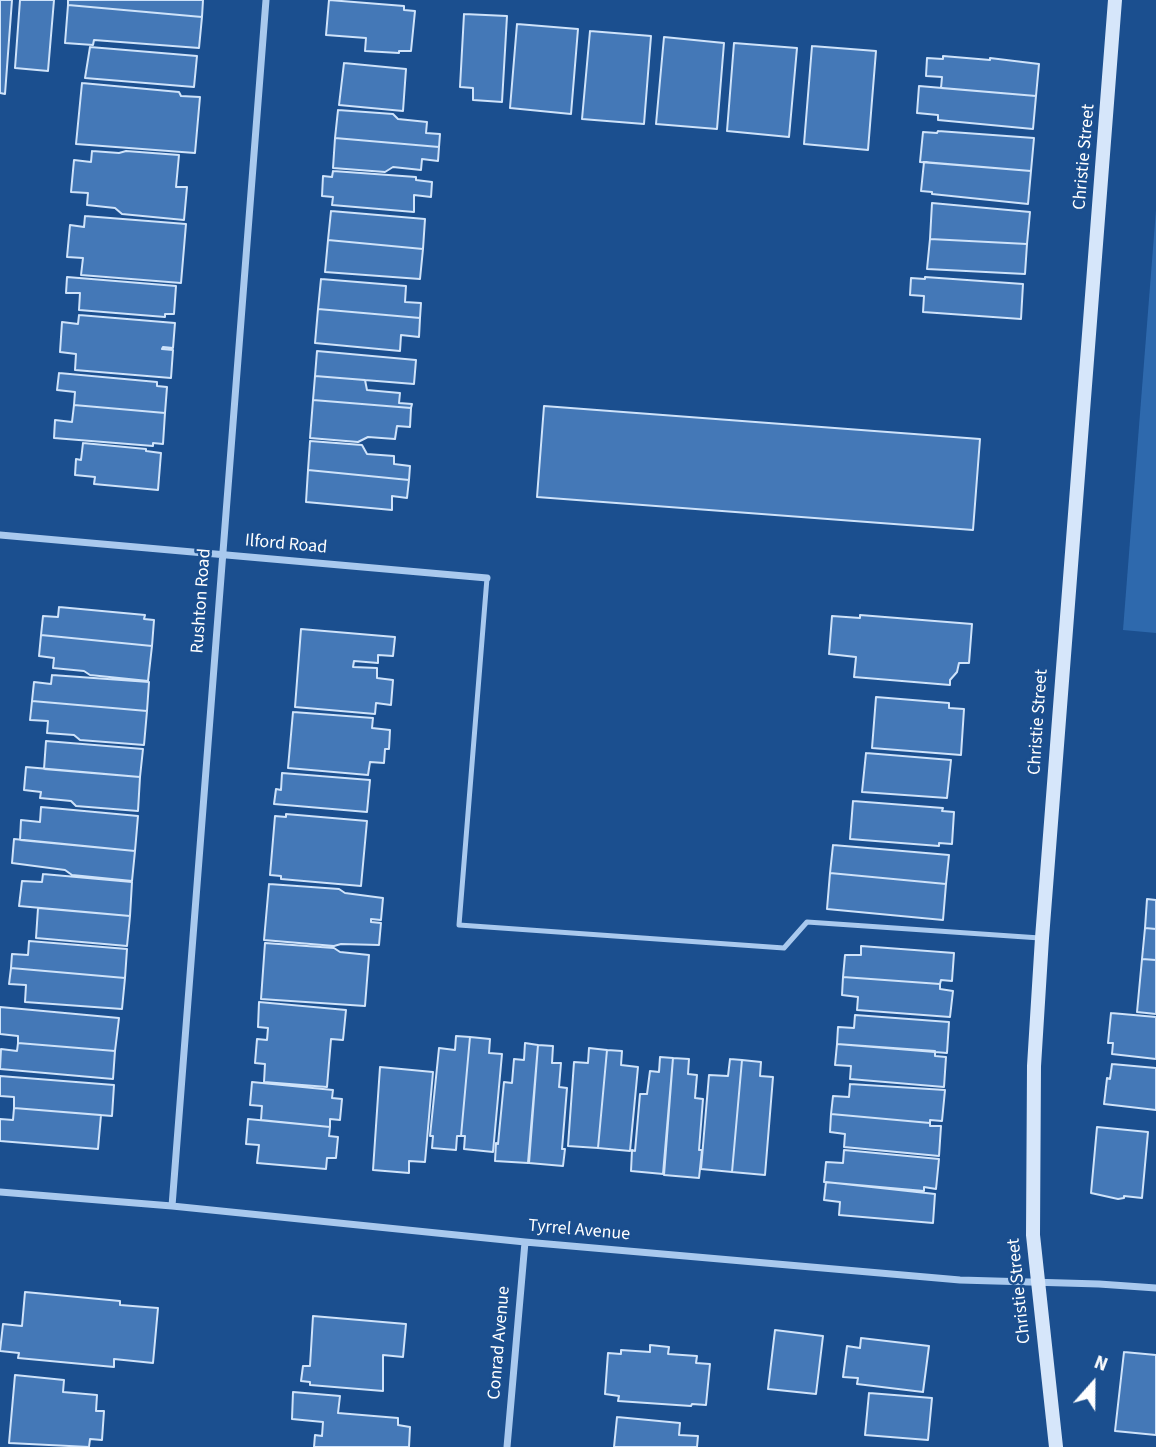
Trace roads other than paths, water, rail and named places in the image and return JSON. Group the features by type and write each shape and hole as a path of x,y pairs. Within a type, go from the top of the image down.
{"street":[{"name":"Rushton Road","path":"172,1206 266,0"},
{"name":"Christie Street","path":"1056,1447 1032,1235 1034,1092 1042,938 1115,0"},
{"name":"Ilford Road","path":"0,535 487,578"},
{"name":"Tyrrel Avenue","path":"0,1192 960,1280 1156,1288"},
{"name":"Conrad Avenue","path":"507,1447 525,1242"}],"lane":[{"path":"487,578 459,925 784,947 807,922 1042,938"}]}
